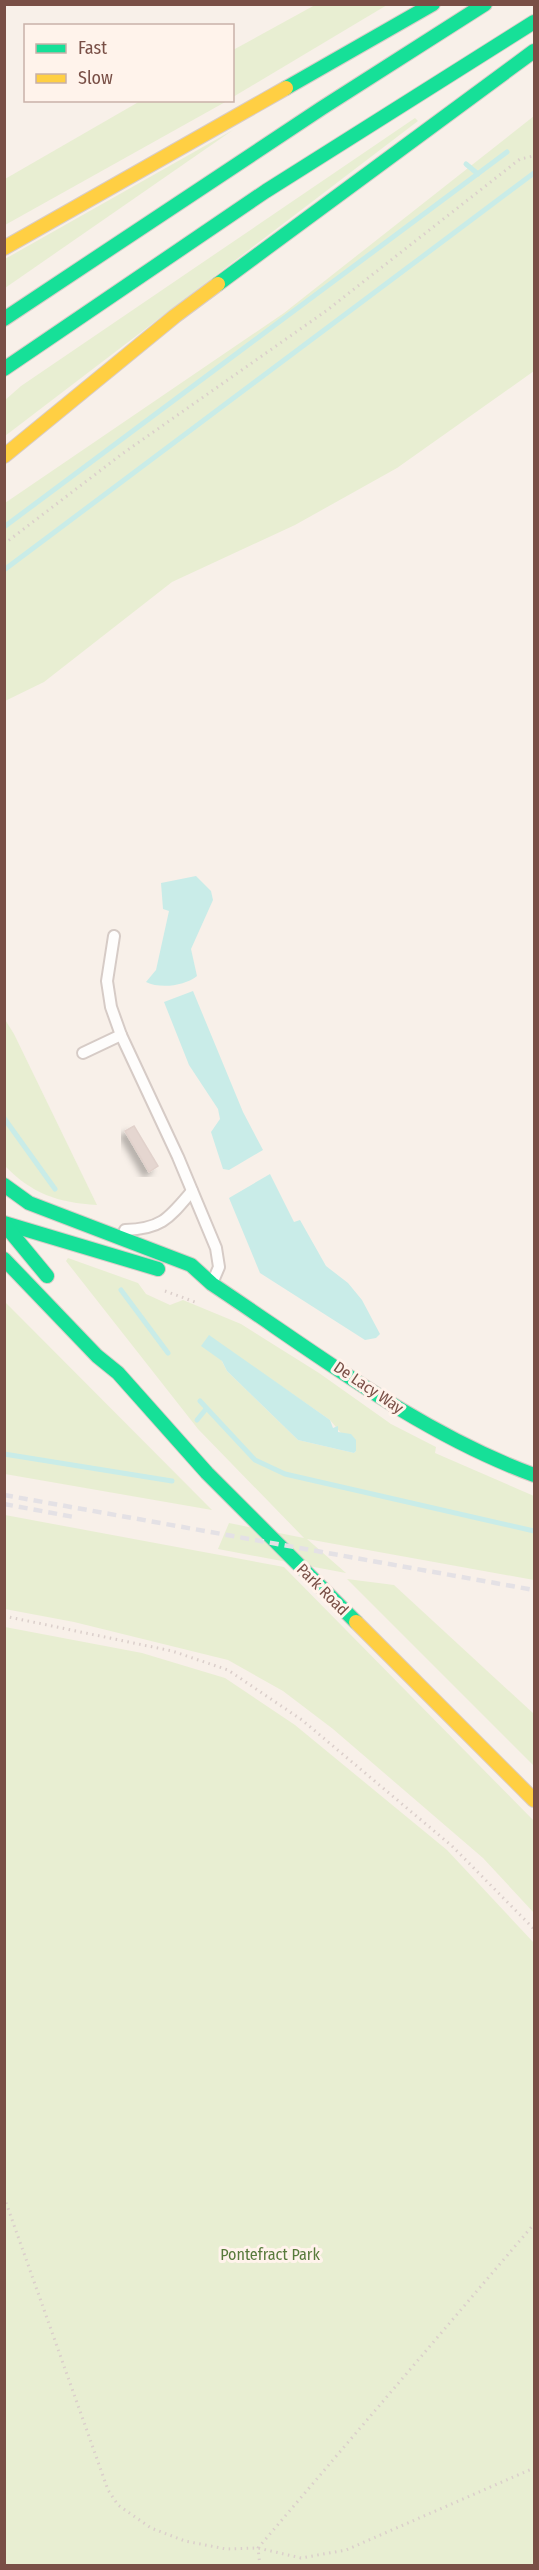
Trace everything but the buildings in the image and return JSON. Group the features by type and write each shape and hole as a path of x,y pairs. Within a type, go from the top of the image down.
{"main road":[{"path":"4,248 433,4"},
{"path":"4,319 322,108 484,4"},
{"path":"4,369 166,256 425,87 534,22"},
{"path":"4,456 175,316 534,51"},
{"name":"De Lacy Way","path":"4,1185 29,1203 100,1228 191,1265 212,1284 428,1427 496,1461 534,1475"},
{"path":"4,1223 56,1287"},
{"name":"De Lacy Way","path":"4,1223 212,1284"},
{"name":"Park Road","path":"4,1259 97,1356 118,1373 207,1473 534,1800"},
{"name":"Park Road","path":"86,1324 108,1351 118,1373"}],"lane":[{"path":"114,936 107,981 111,1007 121,1035 192,1191 219,1257 212,1284"},
{"path":"83,1053 121,1035"},
{"path":"100,1228 146,1229 171,1217 192,1191"}],"path":[{"path":"4,544 122,454 326,311 519,159 534,156"},
{"path":"4,1616 172,1651 228,1670 311,1727 452,1846 534,1929"},
{"path":"4,2197 108,2490 118,2505 151,2529 185,2541 226,2549 258,2548 301,2558 346,2550 534,2468"},
{"path":"260,2565 258,2548 534,2224"}],"green space":[{"path":"315,5 387,5 234,96 234,49"},
{"path":"139,102 225,102 5,225 5,179"},
{"path":"534,116 534,371 397,468 295,525 172,582 44,682 5,701 5,503 284,313"},
{"path":"415,118 418,121 5,436 4,401 21,386"},
{"path":"233,130 5,288 5,259"},
{"path":"4,1018 14,1034 97,1205 70,1202 46,1195 25,1183 5,1166"},
{"path":"68,1258 138,1283 146,1294 170,1305 183,1300 241,1324 319,1373 391,1424 436,1447 435,1453 534,1496 534,1580 307,1539 346,1573 218,1549 229,1523 304,1538 198,1429 66,1261","holes":["209,1336 330,1420 356,1451 354,1453 298,1440 227,1371"]},
{"path":"5,1302 212,1510 5,1474"},
{"path":"5,1515 284,1567 534,1821 534,1913 483,1858 333,1729 283,1691 228,1660 74,1622 5,1609"},
{"path":"347,1579 394,1585 534,1714 534,1766"},
{"name":"Pontefract Park","path":"5,1627 142,1653 225,1678 295,1725 447,1850 534,1943 534,2565 5,2565"}],"water":[{"path":"196,876 211,891 213,900 191,949 197,976 186,982 172,985 146,982 156,970 169,911 163,909 161,883"},
{"path":"193,991 243,1112 263,1150 229,1170 223,1169 211,1132 220,1119 218,1109 189,1065 164,1002"},
{"path":"270,1174 294,1222 300,1220 326,1266 348,1283 362,1300 380,1334 376,1338 365,1340 260,1273 229,1198"},
{"path":"209,1335 330,1420 333,1428 338,1426 338,1432 351,1434 356,1440 356,1451 354,1453 298,1440 227,1371 222,1361 201,1346"}],"waterway":[{"path":"4,527 507,152"},
{"path":"466,164 478,174"},
{"path":"4,570 534,173"},
{"path":"4,1118 55,1189"},
{"path":"121,1290 168,1353"},
{"path":"200,1401 255,1460 285,1474 534,1531"},
{"path":"197,1420 206,1409"},
{"path":"4,1454 172,1481"}],"railway":[{"path":"4,1495 534,1590"},
{"path":"4,1504 74,1517"}],"traffic: fast":[{"path":"286,88 433,4"},
{"path":"4,319 322,108 485,4"},
{"path":"4,369 266,191 534,22"},
{"path":"218,284 534,51"},
{"path":"4,1185 29,1203 191,1265 212,1284 408,1414 449,1437 534,1475"},
{"path":"4,1223 158,1269"},
{"path":"4,1224 47,1276"},
{"path":"4,1259 97,1356 118,1373 207,1473 356,1622"}],"traffic: slow":[{"path":"4,248 286,88"},
{"path":"4,456 175,316 218,284"},
{"path":"356,1622 534,1800"}]}
